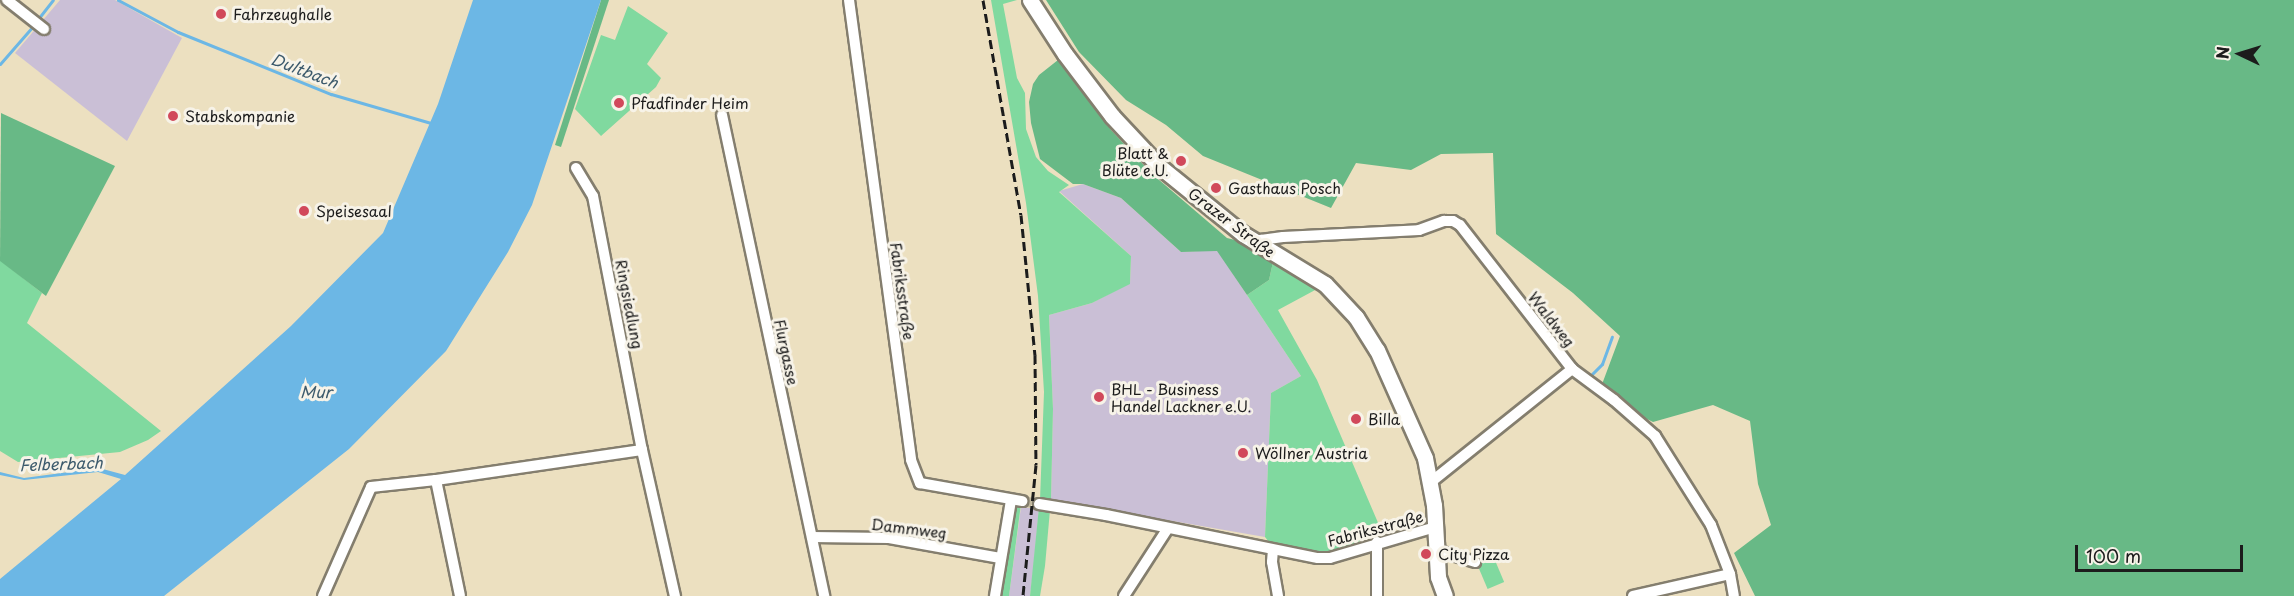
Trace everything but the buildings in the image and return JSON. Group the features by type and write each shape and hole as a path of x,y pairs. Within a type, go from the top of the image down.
{"main road":[{"name":"Grazer Straße","path":"1030,0 1065,54 1119,124 1159,166 1257,244 1325,284 1356,317 1377,350 1425,458 1431,482 1438,577 1445,596"}],"street":[{"path":"7,0 40,25"},
{"name":"Fabriksstraße","path":"849,0 911,460 920,483 1016,501 1000,558"},
{"name":"Flurgasse","path":"722,115 824,596"},
{"name":"Ringsiedlung","path":"576,168 593,196 642,450 675,596"},
{"name":"Waldweg","path":"1257,244 1261,240 1283,237 1419,230 1454,220 1572,369 1596,385 1655,436 1711,525 1730,574 1734,596"},
{"path":"1431,482 1572,369"},
{"path":"323,596 371,487 436,480 642,450"},
{"path":"436,480 460,596"},
{"name":"Fabriksstraße","path":"1039,504 1273,550 1330,558 1377,542 1435,527"},
{"path":"1125,596 1168,528"},
{"name":"Dammweg","path":"812,537 889,538 1000,558"},
{"path":"1377,542 1377,596"},
{"path":"1273,550 1272,562 1278,596"},
{"path":"1436,550 1475,562"},
{"path":"995,596 1000,558"},
{"path":"1633,596 1730,574"}],"shaded area":[{"path":"60,0 115,0 182,38 127,141 15,53"},
{"path":"1083,184 1121,198 1181,252 1217,250 1301,376 1271,393 1265,537 1051,500 1053,409 1049,315 1092,303 1130,283 1131,256 1059,191"},
{"path":"1021,507 1039,509 1030,596 1009,596"}],"green space":[{"path":"601,0 609,0 561,147 555,145"},
{"path":"991,0 1017,0 1003,4 1017,78 1025,93 1026,129 1036,157 1048,171 1069,185 1059,192 1131,256 1130,284 1092,303 1049,315 1053,409 1051,500 1040,500 1044,392 1038,296 1026,203"},
{"path":"1046,0 2294,0 2294,596 1755,596 1734,553 1771,525 1758,484 1750,421 1713,405 1653,422 1598,395 1620,336 1573,293 1496,234 1493,153 1441,154 1411,170 1356,163 1331,208 1203,156 1166,125 1126,100 1079,52"},
{"path":"628,6 668,33 647,64 661,78 656,87 601,136 575,109 601,35 615,40"},
{"path":"1058,60 1100,108 1102,117 1111,130 1151,173 1227,238 1243,242 1273,262 1269,280 1247,295 1217,251 1181,252 1121,198 1083,184 1073,184 1040,159 1031,123 1029,102 1033,84 1039,75"},
{"path":"1,113 115,166 46,296 0,261"},
{"path":"0,260 42,293 27,323 161,431 148,440 120,452 18,462 0,451"},
{"path":"1273,262 1317,289 1278,310 1317,380 1382,532 1329,554 1269,542 1265,537 1271,393 1301,376 1247,295 1269,280"},
{"path":"1021,504 1009,596 999,596 1015,505"},
{"path":"1039,507 1050,510 1045,566 1040,596 1030,596"},
{"path":"1494,558 1504,582 1488,589 1477,565"}],"water":[{"name":"Mur","path":"473,0 601,0 532,205 508,252 446,351 349,449 164,596 0,596 0,579 121,479 98,472 24,480 0,475 0,472 24,478 99,468 125,475 291,326 383,233 438,104"}],"waterway":[{"name":"Dultbach","path":"38,19 53,0"},
{"name":"Dultbach","path":"118,0 178,32 331,94 431,123"},
{"name":"Dultbach","path":"0,64 34,25"},
{"path":"1588,378 1602,364 1612,337"}],"tunnel":[{"path":"1022,501 1039,504"}],"railway":[{"path":"983,0 1021,215 1035,355 1036,465 1023,596"}],"place":[{"name":"Fahrzeughalle","path":"221,14"},
{"name":"Pfadfinder Heim","path":"619,103"},
{"name":"Stabskompanie","path":"173,116"},
{"name":"Blatt & Blüte e.U.","path":"1181,161"},
{"name":"Gasthaus Posch","path":"1216,188"},
{"name":"Speisesaal","path":"304,211"},
{"name":"BHL - Business Handel Lackner e.U.","path":"1099,397"},
{"name":"Billa","path":"1356,419"},
{"name":"Wöllner Austria","path":"1243,453"},
{"name":"City Pizza","path":"1426,554"}],"water label":[{"name":"Felberbach","path":"61,463"}]}
